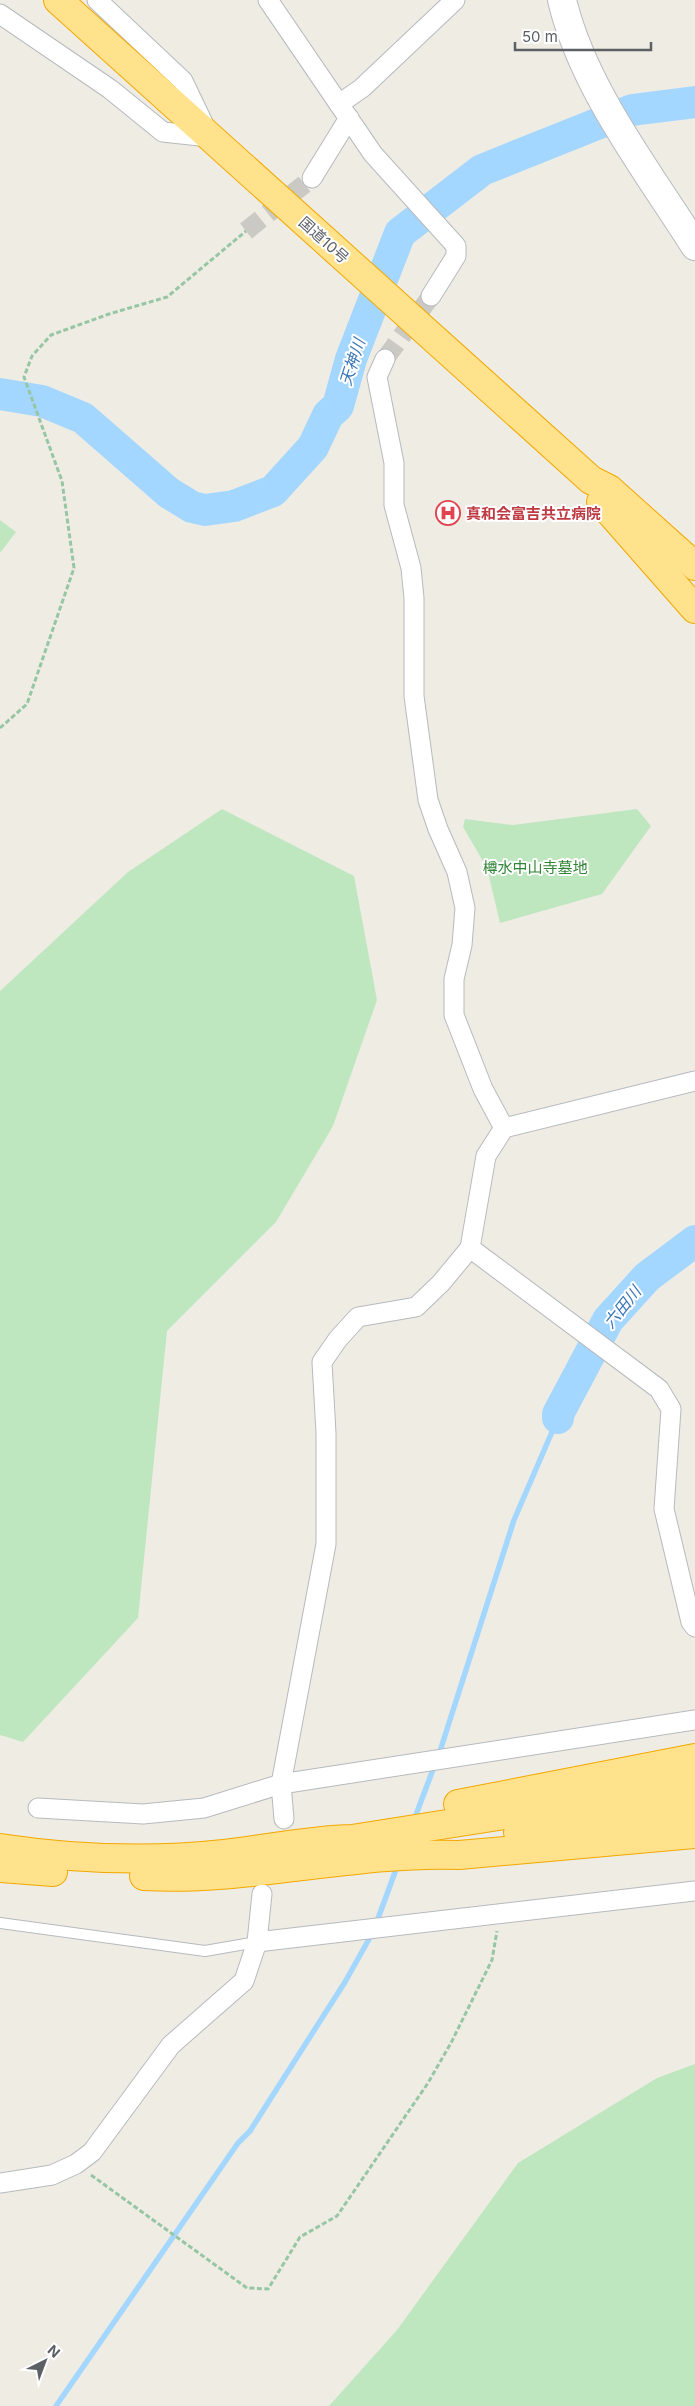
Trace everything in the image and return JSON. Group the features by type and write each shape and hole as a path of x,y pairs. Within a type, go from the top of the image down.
{"highway":[{"name":"国道10号","path":"58,0 591,480"},
{"path":"591,480 609,489 695,566"},
{"path":"591,480 598,499 695,609"},
{"path":"319,1840 350,1825 695,1758"},
{"path":"0,1848 26,1852 150,1860 223,1854 319,1840 352,1839 695,1785"},
{"path":"422,1853 456,1840 695,1808"},
{"path":"0,1868 160,1877 230,1874 422,1853 459,1855 695,1834"}],"street":[{"path":"97,0 184,81 209,137"},
{"path":"268,0 373,154 456,246 456,256 430,296"},
{"path":"312,178 344,111 362,88 455,0"},
{"path":"562,0 568,24 615,125 695,246"},
{"path":"0,14 110,89 163,132 209,137"},
{"path":"385,359 377,377 394,463 394,505 411,568 414,598 414,696 427,790 438,829 457,872 465,908 462,944 454,979 454,1015 483,1089 504,1128"},
{"path":"284,1818 281,1784 326,1544 326,1433 322,1362 338,1339 358,1318 416,1307 441,1283 470,1248 486,1156 504,1128 695,1081"},
{"path":"470,1248 659,1389 671,1409 664,1509 691,1622 695,1627"},
{"path":"38,1808 143,1814 204,1808 281,1784 695,1720"},
{"path":"257,1942 695,1891"},
{"path":"0,2183 52,2175 76,2164 92,2152 172,2045 244,1981 257,1942 262,1894"}],"lane":[{"path":"0,1923 206,1951 257,1942"}],"path":[{"path":"0,728 27,704 74,568 62,481 24,377 32,356 51,335 109,314 167,297 246,231"},
{"path":"76,2164 247,2288 268,2289 300,2237 337,2216 428,2083 451,2043 492,1960 501,1914"}],"green space":[{"path":"0,520 16,532 0,553"},
{"path":"222,809 354,876 377,1000 333,1126 276,1222 167,1331 138,1618 23,1742 0,1735 0,991 128,872"},
{"name":"樽水中山寺墓地","path":"637,809 651,826 602,894 500,923 487,868 463,827 465,819 513,825"},
{"path":"695,2064 695,2406 329,2406 397,2330 518,2163 657,2078"}],"waterway":[{"name":"天神川","path":"0,394 42,401 83,418 169,493 192,507 205,510 234,506 273,491 313,447 328,415 338,406 351,359 400,233 482,170 632,110 695,102"},
{"name":"六田川","path":"558,1418 558,1414 608,1320 647,1277 695,1241"},
{"path":"414,1820 440,1751 514,1520 558,1418"},
{"path":"376,1924 398,1864"},
{"path":"56,2406 238,2143 250,2131 345,1982 373,1932"}],"tunnel":[{"path":"246,231 312,178"},
{"path":"385,359 431,296"}],"place":[{"name":"真和会富吉共立病院","path":"448,513"}]}
